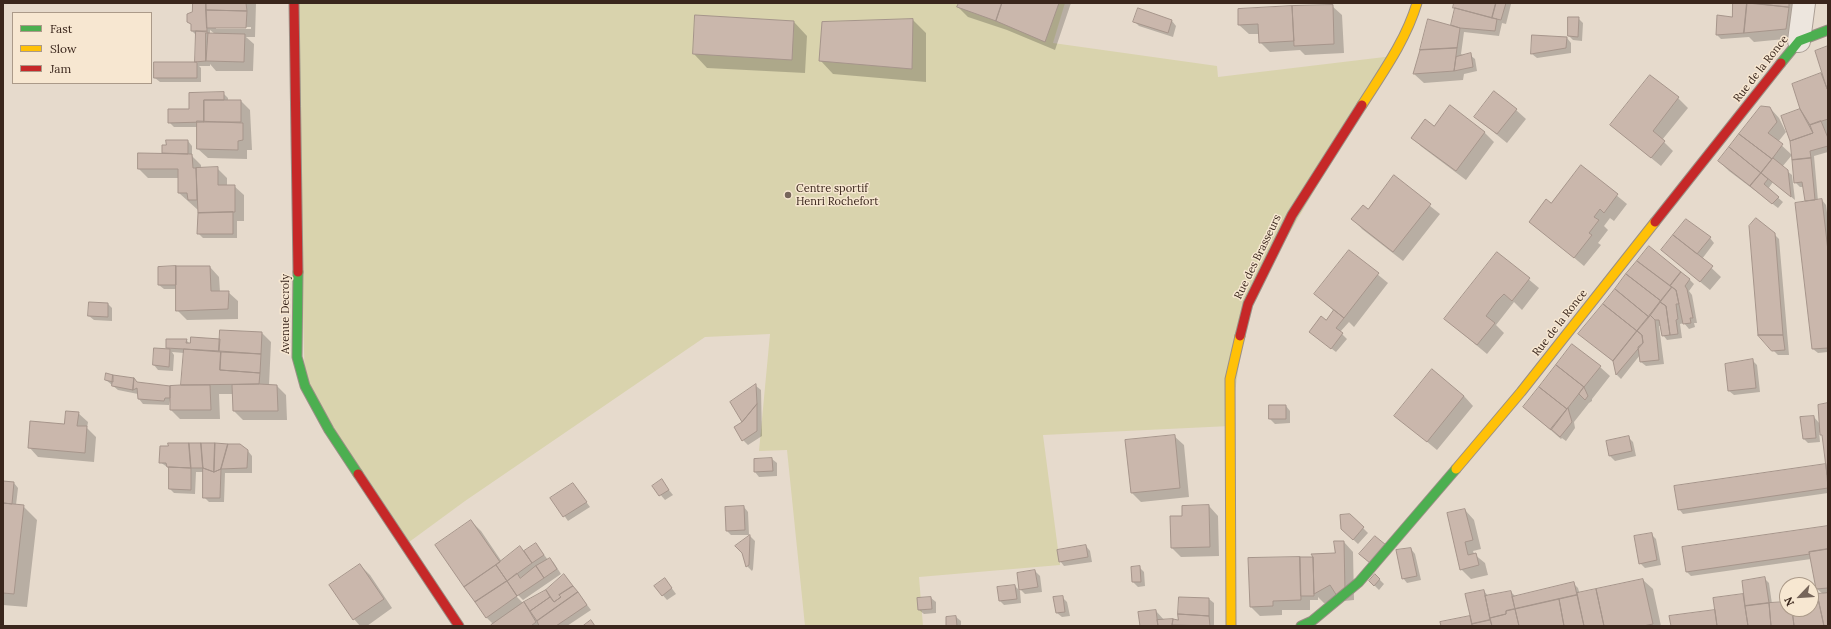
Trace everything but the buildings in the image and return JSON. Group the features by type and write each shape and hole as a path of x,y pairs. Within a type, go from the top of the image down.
{"street":[{"name":"Avenue Decroly","path":"294,3 298,238 297,357 305,386 329,430 459,626"},
{"name":"Rue des Brasseurs","path":"1231,626 1230,379 1248,304 1292,215 1393,56 1410,23 1417,3"},
{"path":"1799,41 1804,3"},
{"name":"Rue de la Ronce","path":"1301,626 1312,621 1358,582 1400,536 1521,392 1799,41 1828,30"}],"shaded area":[{"name":"Centre sportif Henri Rochefort","path":"294,3 1065,3 1053,43 1217,66 1218,77 1393,56 1248,304 1230,426 1043,435 1060,565 919,577 923,626 805,626 787,450 759,451 770,334 705,337 465,501 405,545 305,386"}],"traffic: fast":[{"path":"1781,63 1799,41 1828,30"},
{"path":"298,272 297,357 305,386 329,430 358,474"},
{"path":"1301,626 1312,621 1359,582 1456,469"}],"traffic: slow":[{"path":"1362,105 1400,43 1407,30 1417,3"},
{"path":"1456,469 1521,392 1655,222"},
{"path":"1231,626 1230,379 1240,336"}],"traffic: jam":[{"path":"294,3 298,272"},
{"path":"1655,222 1781,63"},
{"path":"1240,336 1248,304 1292,215 1362,105"},
{"path":"358,474 459,626"}],"place":[{"name":"Centre sportif Henri Rochefort","path":"788,195"}]}
